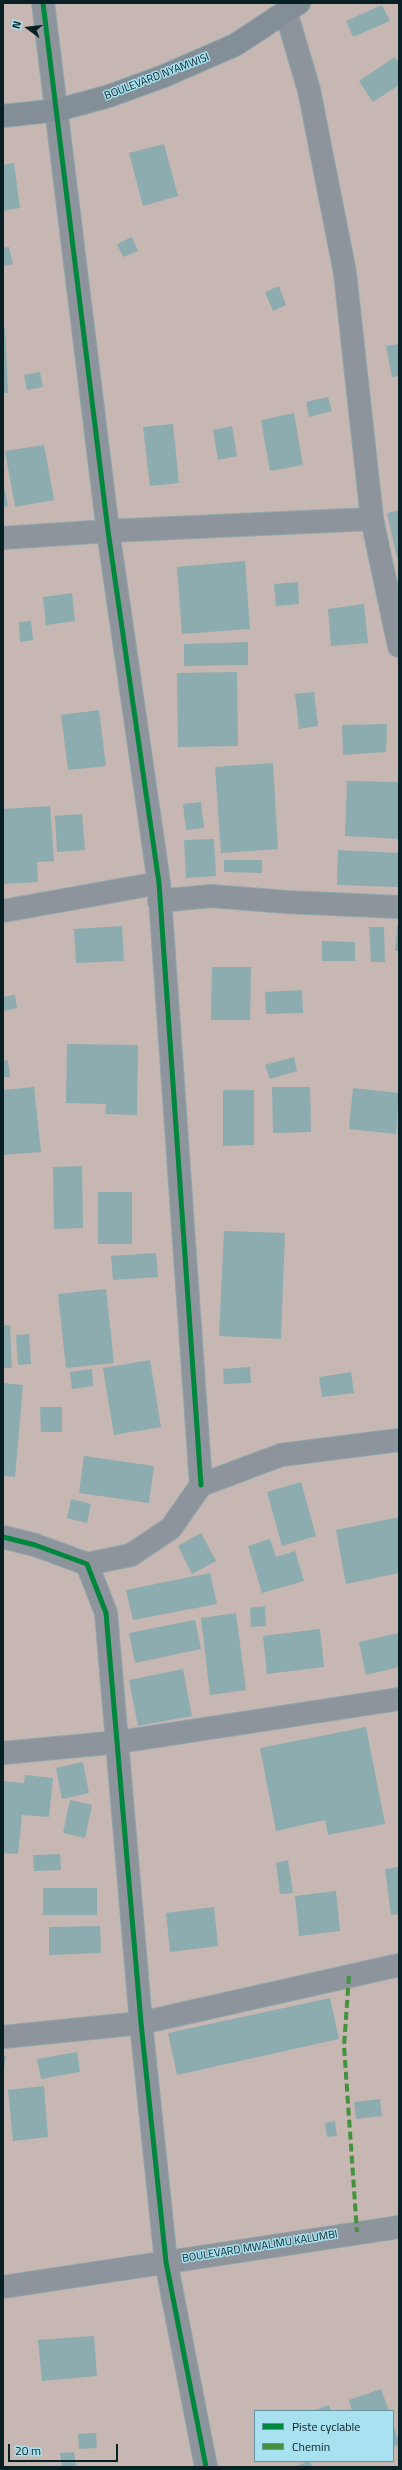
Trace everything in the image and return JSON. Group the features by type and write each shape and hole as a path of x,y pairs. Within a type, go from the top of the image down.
{"main road":[{"name":"BOULEVARD NYAMWISI","path":"3,116 58,110 109,96 164,76 235,45 292,7"}],"street":[{"path":"43,3 58,110 108,531 159,892 201,1485"},
{"path":"292,7 345,273 372,519 397,616 399,646"},
{"path":"3,538 108,531 372,519"},
{"path":"3,911 159,892 286,902 399,907"},
{"path":"3,1537 35,1545 87,1564 131,1555 172,1528 201,1485 281,1455 399,1440"},
{"path":"87,1564 106,1613 141,2023 166,2262 206,2467"},
{"path":"3,1753 118,1742 399,1699"},
{"path":"3,2037 141,2023 399,1965"},
{"name":"BOULEVARD MWALIMU KALUMBI","path":"3,2287 399,2227"}],"shaded area":[{"path":"3,3 399,3 399,2467 3,2467"}],"building":[{"path":"382,5 390,21 353,37 346,21"},
{"path":"395,57 399,63 399,85 373,102 359,81"},
{"path":"164,144 178,196 143,206 129,153"},
{"path":"14,163 20,208 3,211 3,165"},
{"path":"132,237 138,251 123,257 117,244"},
{"path":"9,247 13,264 3,266 3,248"},
{"path":"279,286 286,305 273,311 265,292"},
{"path":"3,328 5,328 8,393 3,393"},
{"path":"399,344 399,376 392,377 386,346"},
{"path":"40,372 43,387 27,390 24,375"},
{"path":"328,397 332,411 309,417 306,402"},
{"path":"294,413 303,465 270,471 261,420"},
{"path":"173,424 179,483 150,486 143,427"},
{"path":"232,426 237,456 218,460 213,430"},
{"path":"44,445 54,500 15,507 5,451"},
{"path":"3,480 8,506 3,507"},
{"path":"399,510 399,558 397,558 387,513"},
{"path":"245,561 250,629 182,634 177,567"},
{"path":"298,582 299,604 276,606 274,584"},
{"path":"72,593 75,621 46,625 43,597"},
{"path":"364,604 368,643 331,646 328,609"},
{"path":"31,621 33,640 20,642 19,622"},
{"path":"248,642 248,665 184,666 184,644"},
{"path":"237,672 238,746 178,747 177,673"},
{"path":"314,692 318,726 299,729 295,694"},
{"path":"99,710 106,766 68,770 61,715"},
{"path":"387,724 386,752 343,755 342,725"},
{"path":"273,763 278,849 221,853 215,767"},
{"path":"347,781 399,782 399,839 345,836"},
{"path":"201,802 204,828 186,830 183,804"},
{"path":"50,806 54,861 37,862 38,882 3,884 3,809"},
{"path":"82,814 85,850 57,852 55,816"},
{"path":"214,839 216,876 186,878 184,840"},
{"path":"338,850 399,853 399,887 337,885"},
{"path":"224,860 262,860 262,873 224,872"},
{"path":"122,926 124,961 76,963 74,929"},
{"path":"397,926 399,926 399,951 395,951"},
{"path":"369,927 384,927 385,962 371,962"},
{"path":"322,941 355,942 355,961 322,961"},
{"path":"212,967 251,967 250,1020 211,1020"},
{"path":"302,990 303,1013 266,1014 265,992"},
{"path":"15,995 17,1008 3,1011 3,997"},
{"path":"67,1044 138,1045 137,1115 105,1114 106,1104 66,1103"},
{"path":"294,1057 297,1071 270,1079 265,1065"},
{"path":"8,1060 10,1077 3,1077 3,1061"},
{"path":"34,1087 41,1152 3,1155 3,1090"},
{"path":"272,1087 310,1087 311,1132 273,1133"},
{"path":"353,1088 399,1093 396,1134 349,1129"},
{"path":"223,1090 254,1090 254,1145 223,1146"},
{"path":"82,1166 83,1228 54,1229 53,1167"},
{"path":"98,1192 132,1192 132,1244 98,1244"},
{"path":"224,1231 285,1233 281,1339 219,1336"},
{"path":"156,1253 158,1277 113,1280 111,1256"},
{"path":"106,1289 114,1363 66,1368 58,1294"},
{"path":"3,1325 10,1325 12,1368 3,1368"},
{"path":"29,1334 31,1364 18,1365 16,1335"},
{"path":"150,1360 161,1427 114,1435 103,1368"},
{"path":"250,1367 251,1383 224,1384 223,1369"},
{"path":"92,1369 93,1386 72,1389 70,1372"},
{"path":"351,1372 354,1393 322,1397 319,1377"},
{"path":"3,1383 23,1385 15,1477 3,1476"},
{"path":"40,1407 62,1407 62,1432 41,1432"},
{"path":"84,1456 154,1466 149,1503 79,1493"},
{"path":"301,1482 316,1536 282,1546 267,1492"},
{"path":"71,1499 91,1504 87,1523 67,1518"},
{"path":"399,1517 399,1573 346,1584 336,1530"},
{"path":"201,1533 216,1561 192,1574 178,1546"},
{"path":"270,1539 276,1557 295,1551 304,1581 262,1593 248,1546"},
{"path":"210,1573 217,1604 133,1620 126,1590"},
{"path":"265,1606 266,1626 251,1627 250,1608"},
{"path":"236,1613 246,1690 210,1695 201,1618"},
{"path":"195,1620 201,1649 135,1663 129,1633"},
{"path":"320,1629 324,1667 267,1674 263,1636"},
{"path":"399,1633 399,1667 366,1675 359,1642"},
{"path":"183,1669 192,1716 138,1726 129,1680"},
{"path":"366,1727 385,1824 328,1835 325,1820 276,1831 260,1748"},
{"path":"83,1762 89,1793 62,1799 56,1768"},
{"path":"25,1775 53,1778 49,1817 22,1815 18,1854 3,1853 3,1781 24,1783"},
{"path":"70,1800 92,1805 85,1838 63,1833"},
{"path":"60,1854 61,1870 34,1871 33,1855"},
{"path":"288,1860 293,1893 280,1894 276,1863"},
{"path":"399,1867 399,1914 391,1915 385,1869"},
{"path":"43,1888 97,1888 97,1915 43,1915"},
{"path":"336,1891 340,1931 299,1936 295,1896"},
{"path":"214,1907 218,1946 170,1952 166,1913"},
{"path":"100,1926 101,1953 49,1955 49,1927"},
{"path":"330,1998 339,2039 177,2075 168,2033"},
{"path":"77,2052 80,2072 41,2079 37,2059"},
{"path":"3,2056 6,2056 4,2068 3,2068"},
{"path":"44,2086 48,2137 13,2141 8,2090"},
{"path":"380,2099 382,2116 356,2119 354,2102"},
{"path":"335,2121 337,2136 327,2137 325,2123"},
{"path":"94,2336 97,2376 42,2381 38,2340"},
{"path":"381,2389 389,2410 352,2410 349,2400"},
{"path":"329,2405 331,2410 315,2410"},
{"path":"394,2428 399,2442 399,2445 394,2447"},
{"path":"96,2433 97,2448 79,2449 78,2434"},
{"path":"74,2452 76,2467 62,2467 60,2453"},
{"path":"310,2462 312,2467 293,2467"}],"marked path":[{"path":"349,1976 344,2046 357,2232"}],"cycle path":[{"path":"43,3 108,531 159,883 201,1485"},
{"path":"3,1537 35,1545 87,1564 106,1613 141,2023 166,2262 206,2467"}]}
